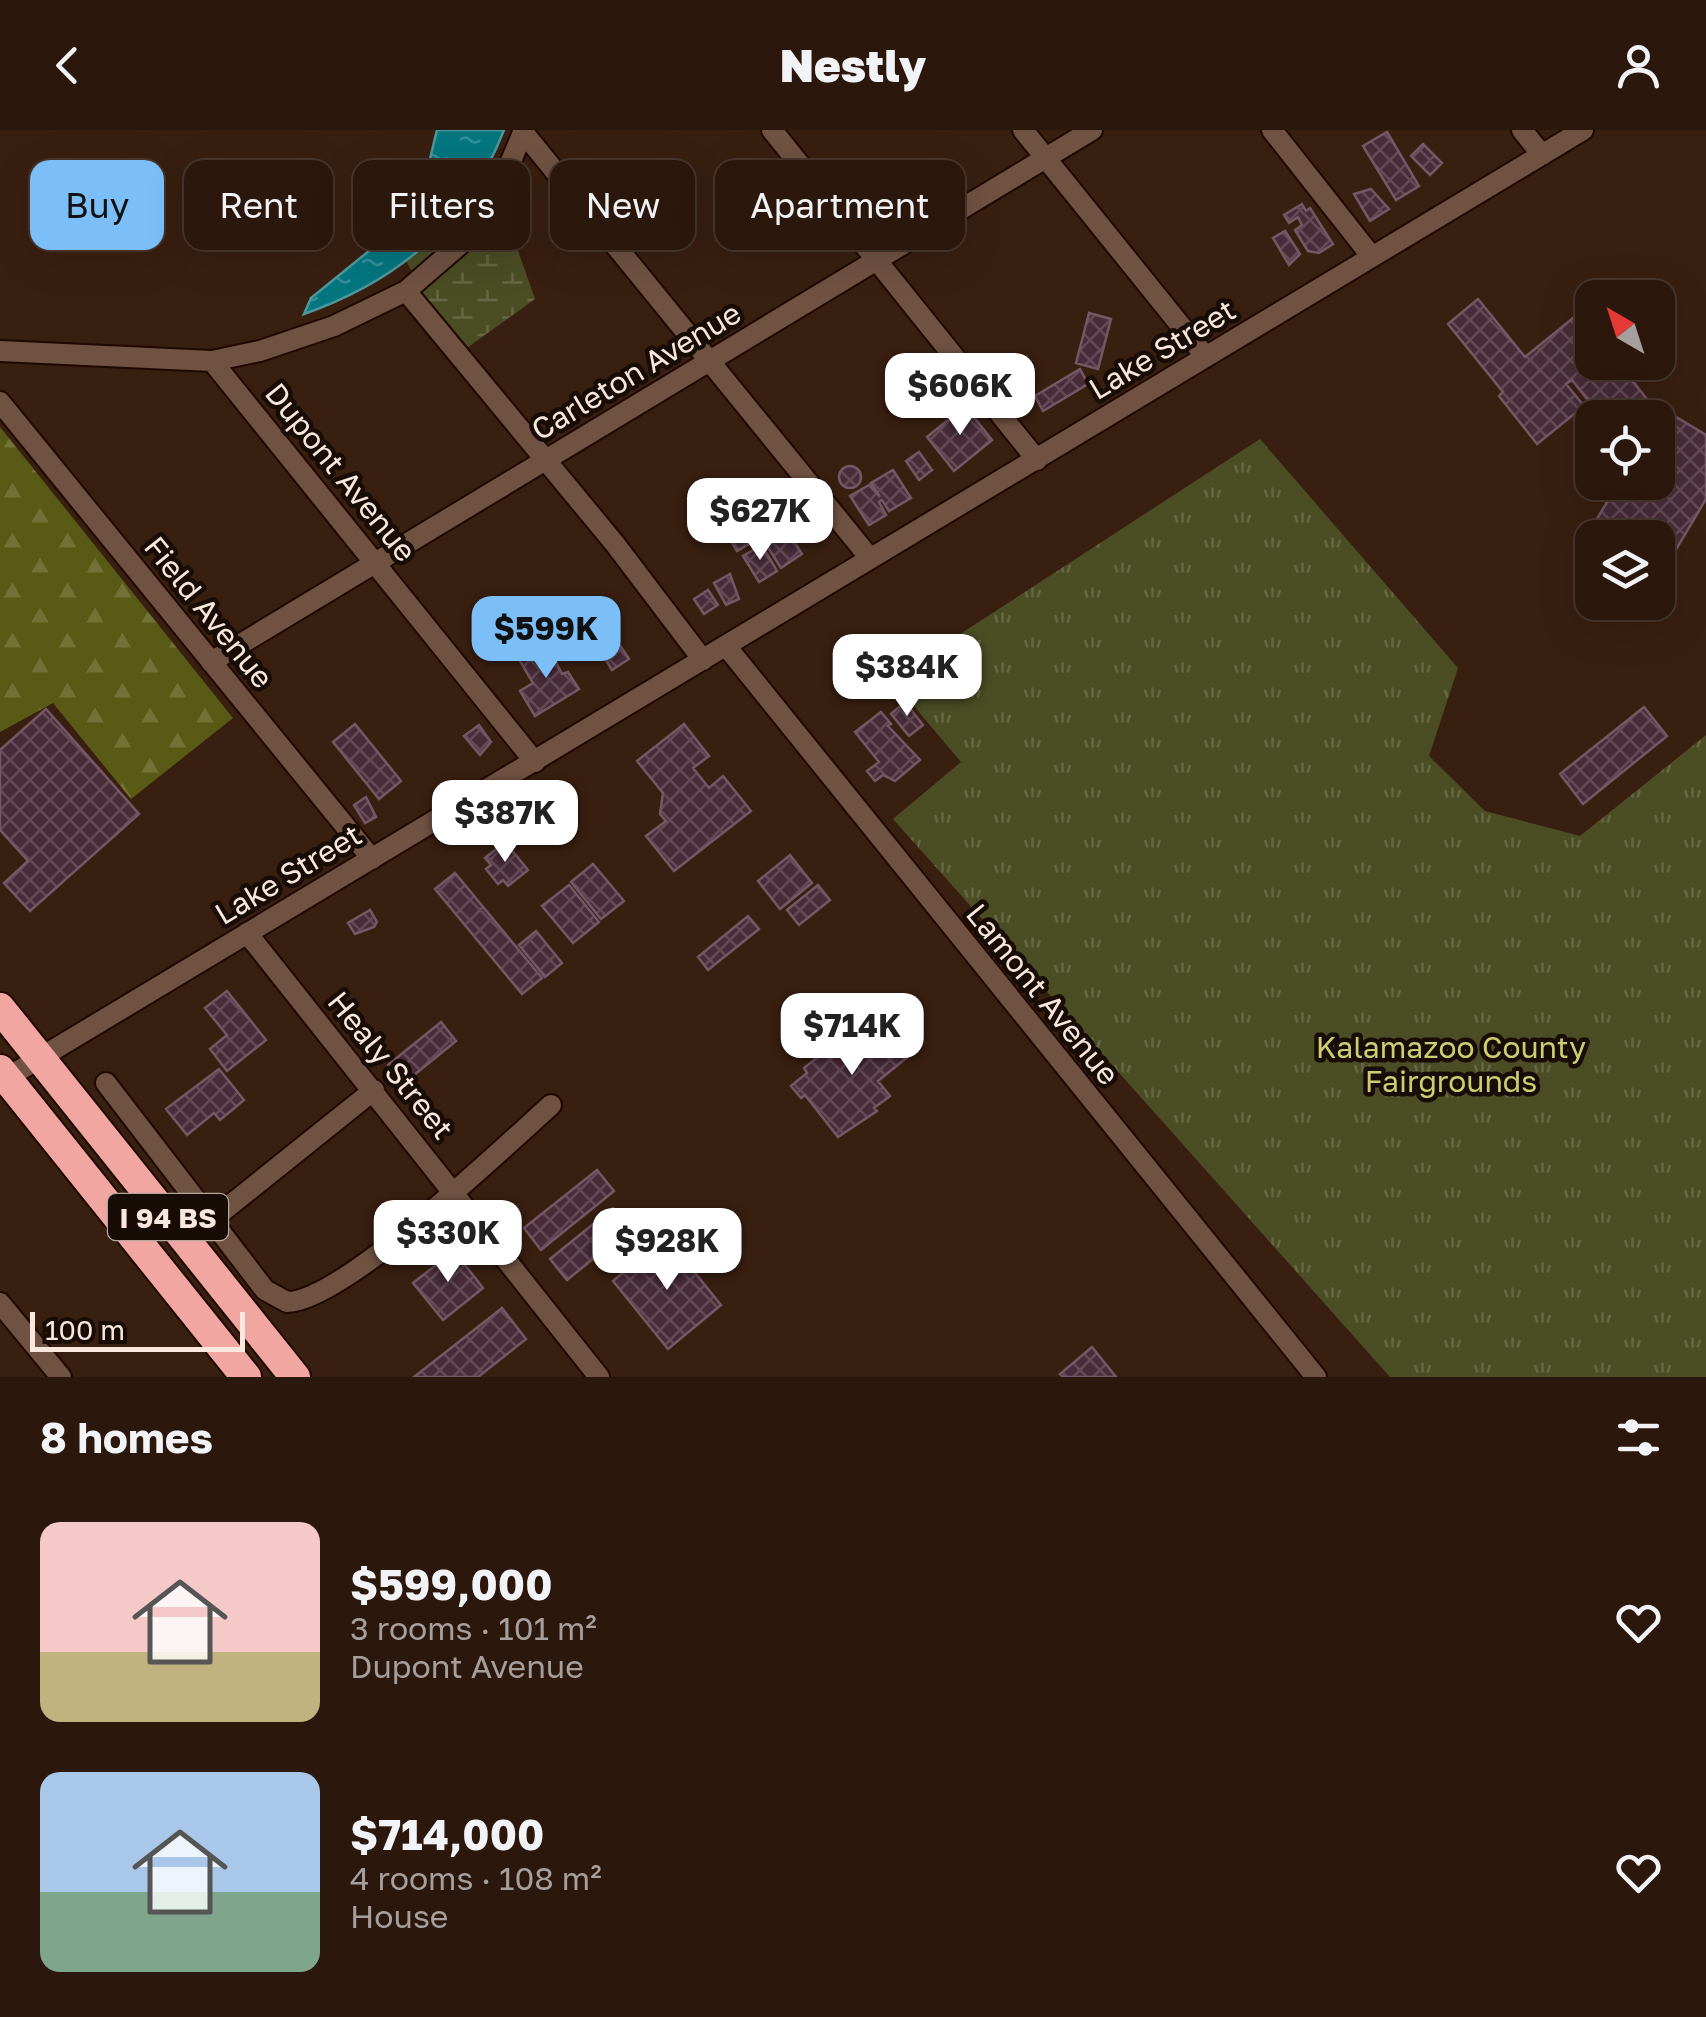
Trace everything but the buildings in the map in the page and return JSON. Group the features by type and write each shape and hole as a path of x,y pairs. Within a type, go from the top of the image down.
{"highway":[{"name":"I 94 BS","path":"0,1008 15,1071 246,1377"},
{"path":"0,1034 15,1071 188,1271 235,1316 255,1326 295,1377"}],"street":[{"path":"1023,130 1206,357"},
{"name":"Carleton Avenue","path":"211,662 1092,130"},
{"path":"1272,130 1372,257"},
{"path":"1522,130 1542,155"},
{"name":"Lake Street","path":"15,1071 1582,130"},
{"path":"0,351 212,361 298,340 406,291 446,259 482,219 524,131 869,557"},
{"path":"782,133 876,260 1037,460"},
{"path":"406,291 615,544 702,660"},
{"name":"Dupont Avenue","path":"212,361 535,762"},
{"name":"Field Avenue","path":"0,402 372,859"},
{"name":"Lamont Avenue","path":"726,646 868,827 1316,1377"},
{"name":"Healy Street","path":"248,933 599,1377"},
{"path":"106,1083 272,1296 296,1302 356,1268 551,1106"},
{"path":"213,1219 374,1090"},
{"path":"0,1303 61,1377"}],"green space":[{"path":"412,250 518,250 535,299 464,350 434,319 405,258"},
{"path":"0,427 233,718 131,799 53,703 0,732"},
{"name":"Kalamazoo County Fairgrounds","path":"1260,439 1458,668 1429,756 1485,811 1580,836 1706,735 1706,1377 1390,1377 893,819 961,762 891,679"}],"water":[{"path":"437,130 504,130 490,160 430,160"},
{"path":"370,250 419,250 370,284 304,314 311,298"}]}
